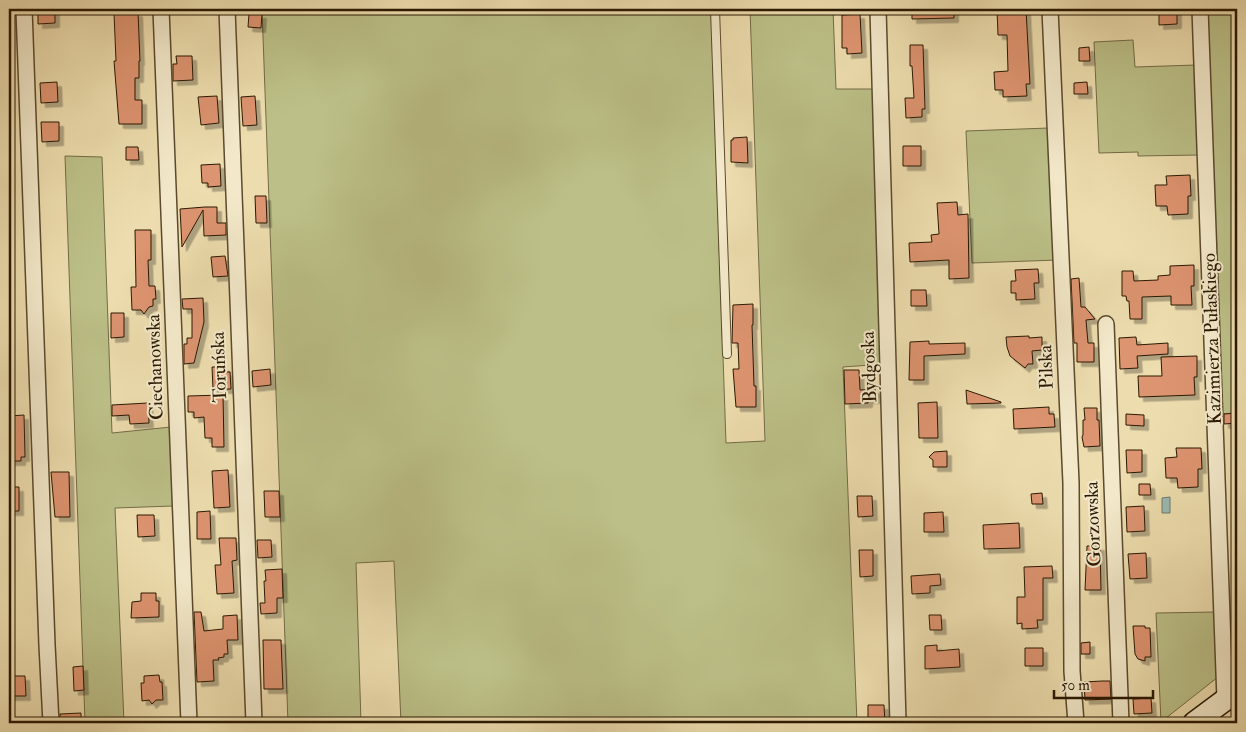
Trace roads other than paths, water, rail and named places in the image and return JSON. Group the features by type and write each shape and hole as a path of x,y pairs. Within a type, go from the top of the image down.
{"main road":[{"name":"Kazimierza Pułaskiego","path":"1194,723 1231,695"}],"street":[{"path":"24,9 51,723"},
{"name":"Ciechanowska","path":"161,9 188,723"},
{"name":"Toruńska","path":"227,9 254,723"},
{"name":"Bydgoska","path":"878,9 898,723"},
{"name":"Pilska","path":"1050,9 1071,483 1072,671 1076,723"},
{"name":"Kazimierza Pułaskiego","path":"1200,9 1231,695"},
{"name":"Gorzowska","path":"1106,324 1121,723"}],"lane":[{"path":"715,9 727,354"}],"water":[{"path":"1170,497 1170,513 1162,513 1162,498"}]}
